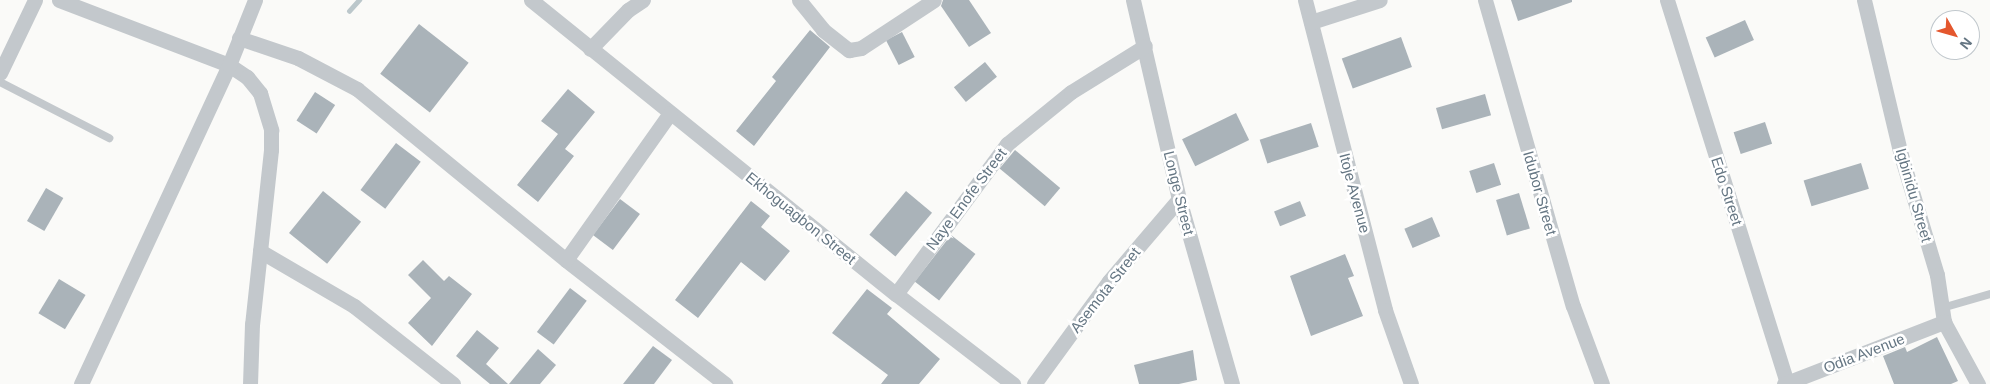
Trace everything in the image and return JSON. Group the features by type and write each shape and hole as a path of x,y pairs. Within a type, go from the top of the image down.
{"street":[{"path":"0,73 35,0"},
{"path":"59,0 229,64 247,77 260,93 271,130 252,324 250,384"},
{"path":"81,384 229,64 255,0"},
{"name":"Ekhoguagbon Street","path":"531,0 896,294 1013,384"},
{"path":"590,49 628,10 643,0"},
{"path":"799,0 823,30 840,46 849,50 861,48 934,0"},
{"name":"Longe Street","path":"1133,0 1179,199 1232,384"},
{"name":"Itoje Avenue","path":"1305,0 1385,310 1411,384"},
{"path":"1311,22 1380,0"},
{"name":"Idubor Street","path":"1485,0 1573,306 1602,384"},
{"name":"Edo Street","path":"1667,0 1785,383"},
{"name":"Igbinidu Street","path":"1864,0 1901,155 1937,275 1943,315 1978,384"},
{"path":"239,38 298,58 357,89 566,260 725,384"},
{"name":"Naye Enofe Street","path":"896,294 1007,144 1071,92 1145,46"},
{"path":"566,260 670,113"},
{"name":"Asemota Street","path":"1034,384 1109,281 1179,199"},
{"path":"260,250 354,306 453,384"},
{"name":"Odia Avenue","path":"1785,383 1943,315"}],"lane":[{"path":"0,82 109,138"},
{"path":"1943,315 1990,294"}],"building":[{"path":"943,0 969,0 991,33 969,47 941,6"},
{"path":"1511,0 1572,0 1572,2 1518,21"},
{"path":"1745,20 1754,40 1715,58 1706,37"},
{"path":"419,24 469,63 430,112 380,74"},
{"path":"810,30 830,47 754,146 736,131 776,81 772,77"},
{"path":"902,32 915,57 899,65 886,40"},
{"path":"1401,37 1412,67 1353,89 1342,59"},
{"path":"985,62 997,77 966,102 954,87"},
{"path":"568,89 595,112 565,149 574,156 538,202 517,185 558,134 541,121"},
{"path":"315,92 335,105 317,134 296,121"},
{"path":"1485,94 1491,115 1442,129 1436,108"},
{"path":"1236,113 1249,140 1195,166 1182,139"},
{"path":"1765,122 1772,144 1741,154 1734,132"},
{"path":"1311,123 1319,147 1267,163 1260,140"},
{"path":"396,143 421,162 385,209 360,190"},
{"path":"1015,150 1060,188 1045,206 1000,168"},
{"path":"1494,163 1501,185 1476,193 1469,171"},
{"path":"1861,163 1869,189 1812,206 1804,181"},
{"path":"46,188 63,198 44,231 27,221"},
{"path":"323,191 361,222 327,264 289,233"},
{"path":"906,191 932,213 895,257 869,235"},
{"path":"1519,193 1530,228 1507,235 1496,200"},
{"path":"620,199 640,214 613,250 593,235"},
{"path":"751,201 770,216 761,227 790,251 765,281 741,262 698,318 675,300"},
{"path":"1300,201 1306,216 1280,226 1274,211"},
{"path":"1432,217 1440,236 1413,248 1404,229"},
{"path":"951,235 975,254 939,301 915,281"},
{"path":"1345,254 1354,276 1348,278 1363,316 1311,336 1290,276"},
{"path":"423,260 444,281 449,276 472,294 432,346 408,323 431,298 408,275"},
{"path":"59,279 86,295 65,329 38,313"},
{"path":"570,288 587,301 554,345 537,332"},
{"path":"867,289 892,308 887,314 940,359 919,384 881,384 888,375 832,333"},
{"path":"477,330 499,348 486,364 508,384 490,384 456,356"},
{"path":"1937,337 1958,381 1951,384 1894,384 1883,356 1905,347 1907,352"},
{"path":"653,346 672,360 654,384 623,384"},
{"path":"538,349 556,365 540,384 509,384"},
{"path":"1193,350 1197,380 1179,384 1139,384 1134,365"}],"waterway":[{"path":"349,11 359,0"}]}
